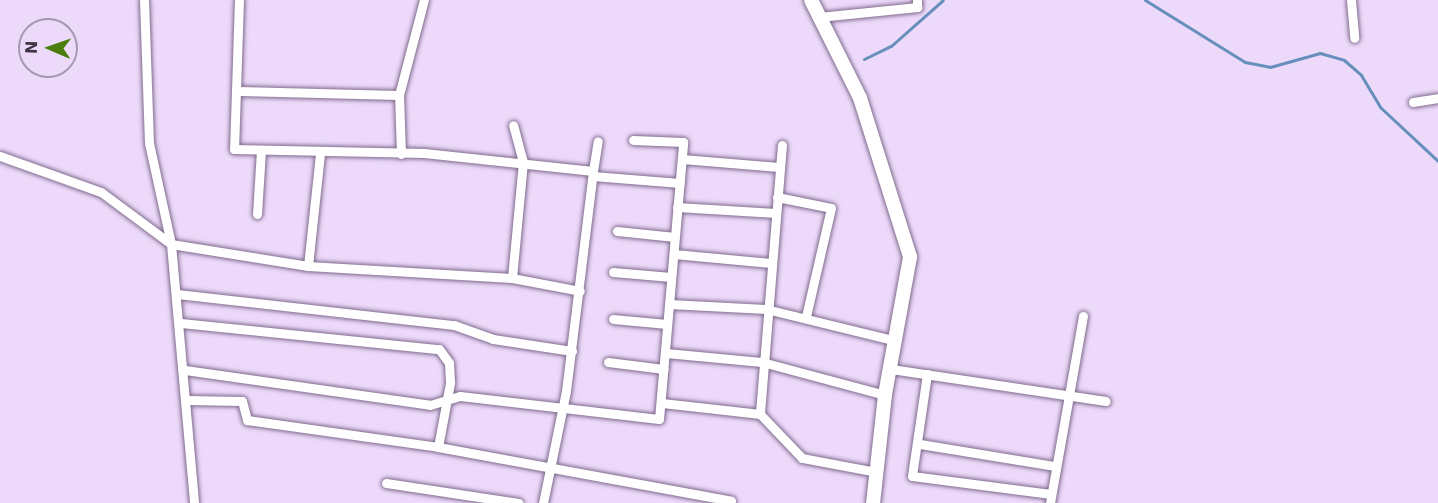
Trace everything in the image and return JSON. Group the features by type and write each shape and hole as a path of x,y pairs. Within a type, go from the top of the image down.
{"main road":[{"path":"811,0 860,98 910,257 885,395 873,503"}],"street":[{"path":"144,0 149,143 171,244 181,323 195,503"},
{"path":"239,0 239,91 234,149 400,154 523,162 593,174 680,183"},
{"path":"400,154 399,95 424,0"},
{"path":"819,17 917,7 917,0"},
{"path":"1351,0 1354,38"},
{"path":"239,91 399,95"},
{"path":"1413,102 1438,98"},
{"path":"512,278 523,162 513,125"},
{"path":"185,370 430,405 460,396 563,410 659,419 683,142 633,140"},
{"path":"543,503 563,410 572,351 598,141"},
{"path":"760,414 766,309 782,145"},
{"path":"257,214 261,151"},
{"path":"308,266 320,153"},
{"path":"0,156 101,192 171,244 308,266 512,278 580,291"},
{"path":"682,159 779,168"},
{"path":"777,197 831,208 806,316"},
{"path":"677,207 776,213"},
{"path":"616,231 675,237"},
{"path":"674,254 771,263"},
{"path":"613,272 671,277"},
{"path":"177,294 454,325 493,339 572,351"},
{"path":"669,304 766,309 806,316 896,341"},
{"path":"927,374 920,444 912,476 1050,499 1067,394 1083,316"},
{"path":"613,319 667,324"},
{"path":"181,323 439,349 449,363 447,401 438,447"},
{"path":"666,353 762,362 885,395"},
{"path":"608,363 664,369"},
{"path":"891,369 1106,401"},
{"path":"187,400 242,401 247,420 438,447 731,501"},
{"path":"662,403 760,414 802,458 876,472"},
{"path":"920,444 1055,466"},
{"path":"386,483 519,503"}],"waterway":[{"path":"864,59 891,46 943,0"},
{"path":"1145,0 1245,62 1270,67 1320,53 1344,60 1361,75 1380,107 1438,161"}]}
